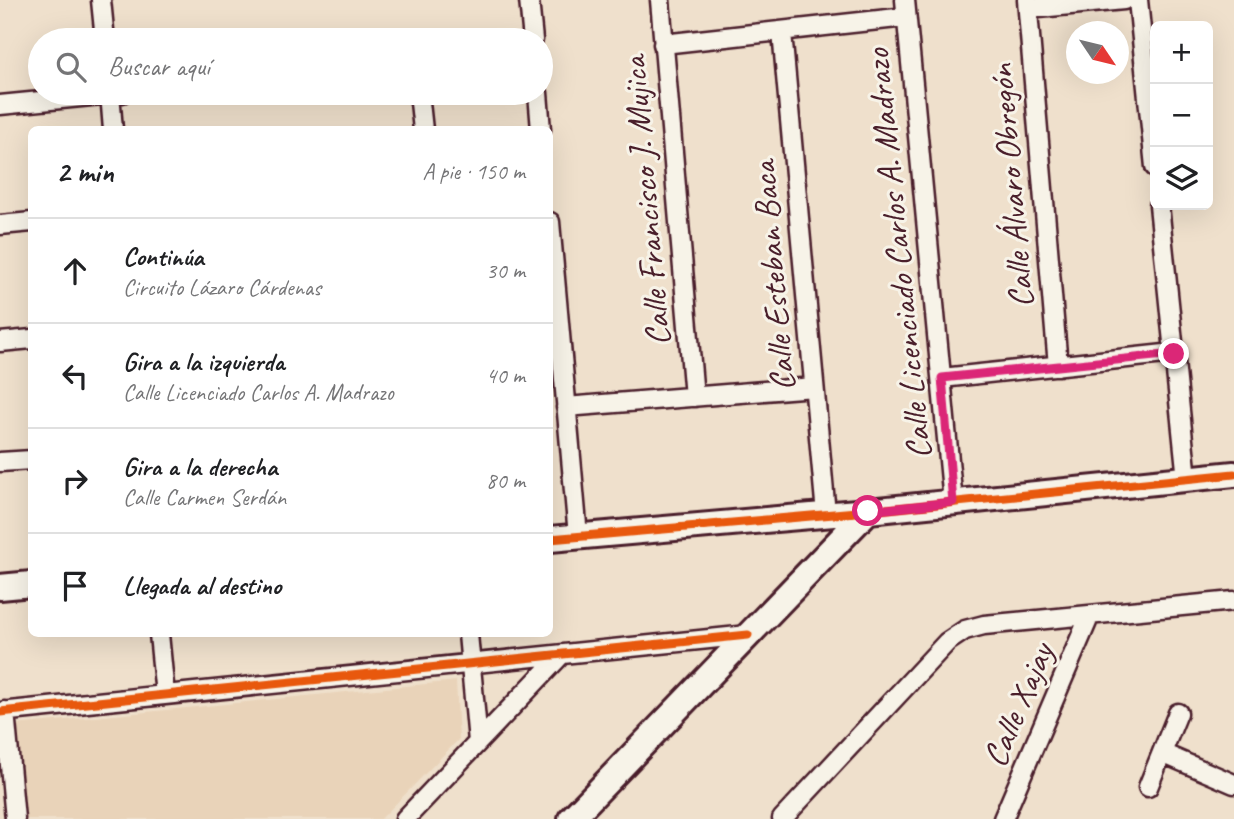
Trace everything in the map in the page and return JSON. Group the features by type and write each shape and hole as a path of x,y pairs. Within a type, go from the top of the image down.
{"street":[{"path":"101,0 104,28"},
{"path":"529,0 532,28"},
{"name":"Calle Francisco J. Mujica","path":"660,0 694,397"},
{"path":"1027,4 1124,0"},
{"path":"1138,0 1153,147"},
{"name":"Calle Álvaro Obregón","path":"1027,4 1058,366"},
{"path":"663,44 782,33 905,9"},
{"name":"Calle Licenciado Carlos A. Madrazo","path":"905,9 953,502"},
{"name":"Calle Esteban Baca","path":"782,33 826,514"},
{"path":"0,104 28,101"},
{"path":"113,126 114,105"},
{"path":"420,105 423,126"},
{"path":"539,105 541,126"},
{"path":"1160,210 1187,479"},
{"path":"0,225 28,222"},
{"path":"553,257 578,536"},
{"path":"0,342 28,339"},
{"path":"942,378 1174,354"},
{"path":"566,407 814,387"},
{"path":"0,463 28,460"},
{"path":"553,538 868,511 1234,474"},
{"path":"571,819 868,511"},
{"path":"0,587 28,584"},
{"path":"782,819 947,642 965,630 984,625 1234,601"},
{"name":"Calle Xajay","path":"1003,819 1090,615"},
{"path":"15,819 3,712 748,635"},
{"path":"159,637 165,695"},
{"path":"468,637 478,742"},
{"path":"405,819 561,654"},
{"path":"1148,787 1178,713"},
{"path":"1162,753 1234,785"}],"shaded area":[{"path":"456,681 459,739 381,819 24,819 15,725"}],"cycle path":[{"path":"553,539 868,511 1234,474"},
{"path":"0,712 748,635"}],"route":[{"path":"868,511 953,502 942,378 1174,354"}]}
